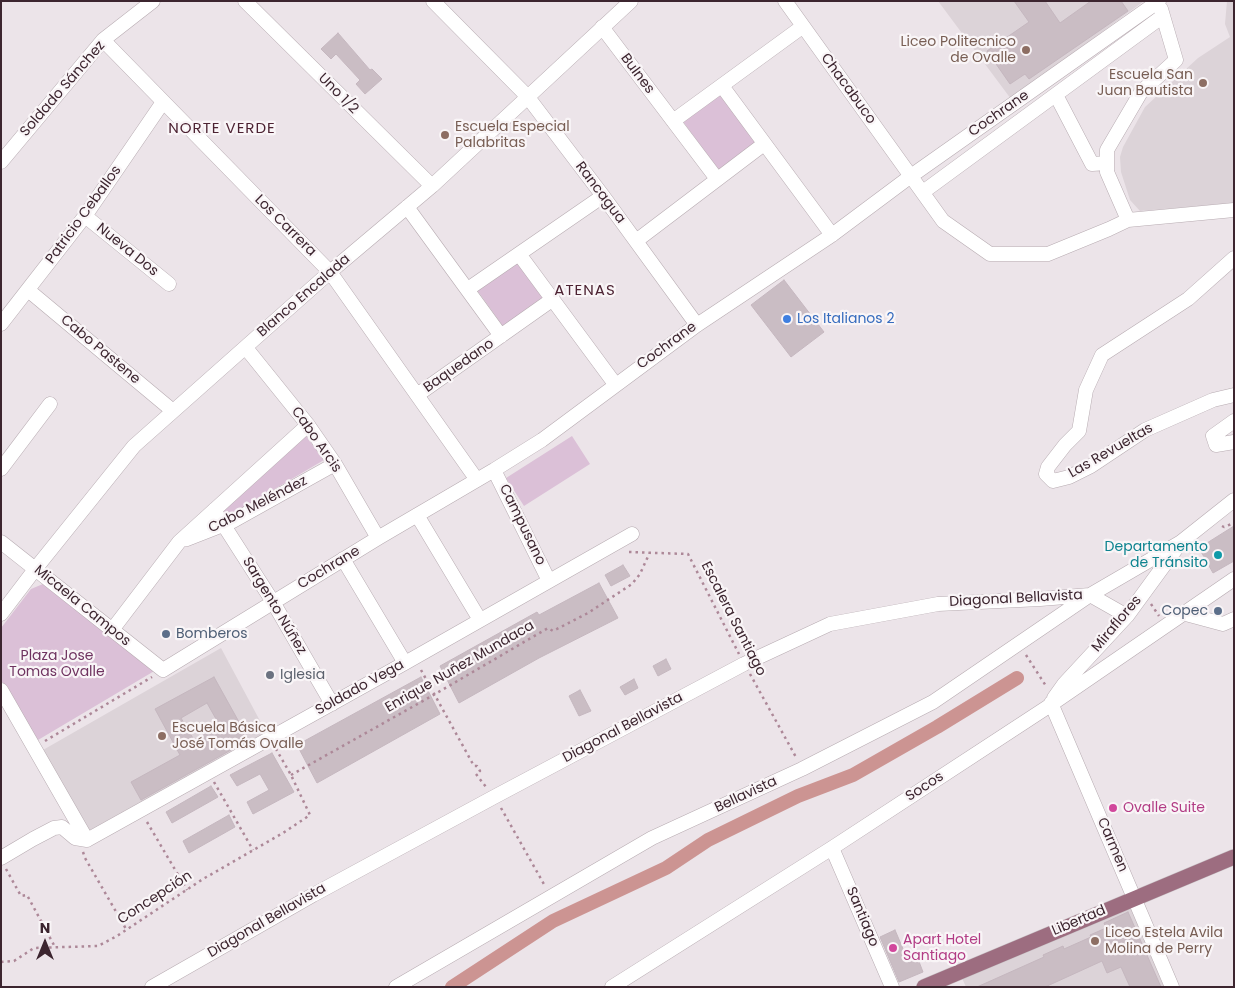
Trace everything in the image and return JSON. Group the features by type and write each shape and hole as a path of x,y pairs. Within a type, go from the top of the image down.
{"main road":[{"name":"Libertad","path":"924,987 1234,857"}],"street":[{"name":"Soldado Sánchez","path":"1,162 103,40 153,1"},
{"name":"Uno 1/2","path":"245,1 432,186"},
{"name":"Rancagua","path":"433,1 527,96 697,325"},
{"name":"Chacabuco","path":"784,1 943,221 990,254 1048,254 1128,220 1234,210"},
{"path":"1128,220 1107,172 1107,150 1141,92 1176,60 1158,1"},
{"name":"Cochrane","path":"162,670 542,440 697,325 832,235 911,176 1158,1"},
{"name":"Blanco Encalada","path":"1,614 134,446 330,272 432,186 602,27 625,3"},
{"name":"Cochrane","path":"923,192 1163,16"},
{"name":"Bulnes","path":"602,27 717,180"},
{"path":"673,121 802,27"},
{"name":"Los Carrera","path":"103,40 330,272 477,480"},
{"path":"722,86 832,235"},
{"path":"1056,94 1092,164 1107,163"},
{"name":"Patricio Ceballos","path":"1,324 85,216 163,102"},
{"path":"636,241 764,144"},
{"path":"468,289 603,196"},
{"name":"Baquedano","path":"407,207 501,336"},
{"name":"Nueva Dos","path":"85,216 169,284"},
{"path":"518,254 615,384"},
{"name":"Las Revueltas","path":"1234,258 1188,300 1102,356 1086,390 1079,431 1048,467 1046,474 1052,481 1069,477 1091,466 1144,430 1213,400 1234,395"},
{"name":"Cabo Pastene","path":"28,290 173,411"},
{"name":"Baquedano","path":"416,395 553,299"},
{"name":"Cabo Arcis","path":"246,348 308,425 335,464 378,538"},
{"path":"1,469 50,404"},
{"path":"1234,421 1213,436 1216,445 1234,442"},
{"name":"Cabo Meléndez","path":"112,630 179,542 308,425"},
{"name":"Cabo Meléndez","path":"179,542 225,524 335,464"},
{"name":"Campusano","path":"494,470 549,581"},
{"name":"Miraflores","path":"1090,595 1181,542 1234,500"},
{"name":"Sargento Núñez","path":"214,510 225,524 273,602 332,704"},
{"path":"417,515 480,620"},
{"name":"Soldado Vega","path":"84,840 410,661 632,534"},
{"name":"Micaela Campos","path":"1,542 162,670"},
{"name":"Miraflores","path":"1049,706 1056,692 1127,616 1181,542"},
{"path":"343,559 410,661"},
{"name":"Socos","path":"612,987 832,848 1049,706 1234,579"},
{"name":"Diagonal Bellavista","path":"152,987 313,895 494,797 744,664 830,624 938,604 1040,600 1090,595 1127,616"},
{"name":"Bellavista","path":"396,987 652,838 802,769 933,702 1090,595"},
{"path":"1182,613 1224,624 1234,619"},
{"path":"1,690 84,840"},
{"name":"Carmen","path":"1049,706 1172,987"},
{"path":"3,859 54,828 62,827 74,838 84,840"},
{"name":"Santiago","path":"832,848 892,987"}],"path":[{"name":"Escalera Santiago","path":"602,551 688,554 744,664 802,769"},
{"name":"Enrique Nuñez Mundaca","path":"291,775 434,695 548,628 553,631 588,614 632,584 640,574 650,552"},
{"path":"1143,593 1157,611 1164,626"},
{"path":"1019,643 1048,688 1039,696 1049,706"},
{"path":"410,661 434,695 474,766 477,766 480,772 476,774 494,797 551,896"},
{"path":"33,748 162,670"},
{"path":"270,739 291,775"},
{"path":"208,773 253,850"},
{"name":"Concepción","path":"1,962 14,961 34,948 98,946 310,816 291,775"},
{"path":"141,810 187,890"},
{"path":"84,840 85,858 126,929"},
{"path":"3,859 21,896 27,895 55,947"}],"shaded area":[{"name":"Liceo Politecnico de Ovalle","path":"938,1 1144,1 1011,99"},
{"name":"Escuela San Juan Bautista","path":"1227,1 1234,1 1234,203 1140,211 1130,200 1121,172 1120,157 1123,147 1145,107 1198,58 1230,37 1225,24"},
{"name":"Escuela Básica José Tomás Ovalle","path":"221,648 266,732 88,831 43,750"},
{"name":"Liceo Estela Avila Molina de Perry","path":"1130,905 1164,987 966,987 961,976"}],"green space":[{"path":"720,93 758,145 720,173 682,120"},
{"path":"518,260 547,300 505,329 477,290"},
{"path":"306,436 324,460 227,517 220,511"},
{"path":"572,436 590,464 524,506 506,478"},
{"name":"Plaza Jose Tomas Ovalle","path":"43,584 156,670 38,740 1,680 1,628 31,589"}],"building":[{"path":"1014,1 1045,1 1060,23 1091,1 1121,1 1128,11 1029,79 1025,74 1010,84 987,51 1029,22"},
{"path":"338,33 370,70 372,69 382,79 365,94 356,84 360,80 336,54 331,59 321,49"},
{"name":"Los Italianos 2","path":"784,280 824,332 791,357 751,305"},
{"name":"Departamento de Tránsito","path":"1234,526 1234,561 1213,573 1199,548"},
{"path":"623,565 630,576 611,586 605,575"},
{"path":"599,583 618,618 539,658 459,703 440,666 537,612 539,615"},
{"path":"666,659 671,669 658,676 653,666"},
{"path":"214,677 249,740 141,800 131,782 180,755 155,709","holes":["207,703 220,726 194,740 181,718"]},
{"path":"421,677 440,714 317,783 297,745"},
{"path":"634,679 638,688 625,695 620,687"},
{"path":"580,690 591,711 579,716 569,696"},
{"path":"272,753 294,792 253,814 247,802 269,790 260,774 237,786 230,775"},
{"path":"211,786 218,797 172,823 166,812"},
{"path":"229,815 235,827 189,853 183,841"},
{"path":"1128,912 1161,987 1130,987 1121,967 1107,973 1102,961 1045,987 977,987 1044,957 1043,955 1063,946 1064,949 1091,937 1090,935 1106,928 1104,923"},
{"name":"Apart Hotel Santiago","path":"895,930 909,963 918,959 923,972 899,982 880,937"}],"waterway":[{"path":"452,987 553,921 666,868 708,840 798,796 853,775 1017,678"}],"place":[{"name":"Liceo Politecnico de Ovalle","path":"1026,50"},
{"name":"Escuela San Juan Bautista","path":"1203,83"},
{"name":"Escuela Especial Palabritas","path":"445,135"},
{"name":"Los Italianos 2","path":"787,319"},
{"name":"Departamento de Tránsito","path":"1218,555"},
{"name":"Copec","path":"1218,611"},
{"name":"Bomberos","path":"166,634"},
{"name":"Iglesia","path":"270,675"},
{"name":"Escuela Básica José Tomás Ovalle","path":"162,736"},
{"name":"Ovalle Suite","path":"1113,808"},
{"name":"Liceo Estela Avila Molina de Perry","path":"1095,941"},
{"name":"Apart Hotel Santiago","path":"893,948"}],"district":[{"name":"NORTE VERDE","path":"222,129"},
{"name":"ATENAS","path":"585,291"}]}
